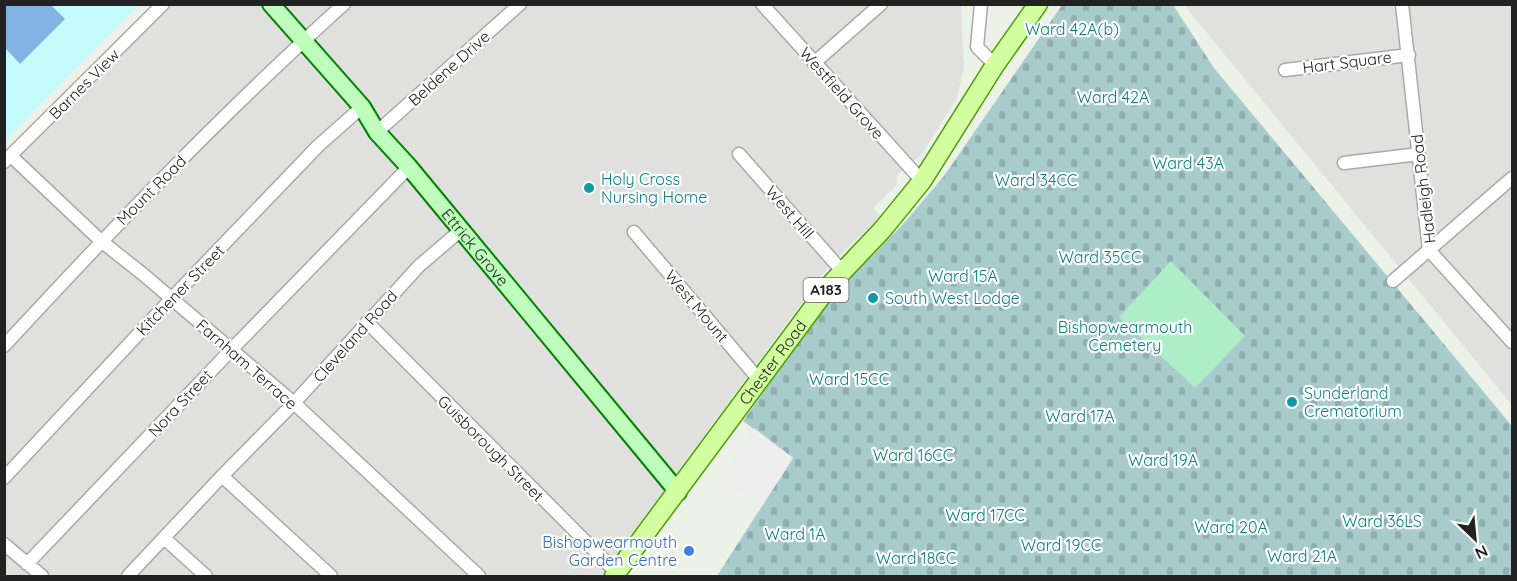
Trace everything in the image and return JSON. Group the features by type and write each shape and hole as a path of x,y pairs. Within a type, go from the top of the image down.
{"main road":[{"name":"Chester Road","path":"616,575 842,271 883,229 922,181 995,65 1038,4"}],"street":[{"name":"Barnes View","path":"8,159 163,4"},
{"name":"Ettrick Grove","path":"271,4 362,107 377,132 409,166 678,492"},
{"name":"Mount Road","path":"4,346 101,241 201,140 344,4"},
{"name":"Beldene Drive","path":"377,132 520,4"},
{"name":"Westfield Grove","path":"762,4 922,181"},
{"path":"814,63 881,4"},
{"path":"981,4 977,47 995,65"},
{"name":"Hadleigh Road","path":"1402,4 1429,250 1512,342"},
{"name":"Hart Square","path":"1285,70 1408,55"},
{"name":"Kitchener Street","path":"4,478 318,146 362,107"},
{"name":"West Hill","path":"739,154 842,271"},
{"path":"1344,163 1419,154"},
{"name":"Farnham Terrace","path":"8,159 101,241 294,403 479,576"},
{"name":"Nora Street","path":"27,564 409,166"},
{"path":"1393,281 1512,178"},
{"name":"Cleveland Road","path":"128,576 294,403 419,267 461,230"},
{"name":"West Mount","path":"634,232 760,381"},
{"name":"Guisborough Street","path":"367,322 616,575"},
{"path":"222,476 331,576"},
{"path":"164,538 206,576"},
{"path":"4,544 42,576"}],"shaded area":[{"path":"4,5 51,5 65,19 20,64 5,48"},
{"path":"5,5 139,5 5,141"},
{"path":"170,5 961,5 964,67 957,98 922,154 897,175 896,186 873,208 881,216 828,267 601,576 5,576 4,169"},
{"path":"1184,5 1512,5 1512,405"},
{"path":"754,428 793,458 762,506 721,479"}],"green space":[{"name":"Bishopwearmouth Cemetery","path":"1062,5 1173,5 1214,68 1512,426 1512,576 717,576 793,458 743,421 829,300 906,221 944,176"},
{"path":"1171,261 1245,336 1195,388 1119,317"}],"place":[{"name":"Holy Cross Nursing Home","path":"589,188"},
{"name":"South West Lodge","path":"873,298"},
{"name":"Sunderland Crematorium","path":"1292,402"},
{"name":"Bishopwearmouth Garden Centre","path":"689,551"}],"park label":[{"name":"Ward 42A(b)","path":"1072,29"},
{"name":"Ward 42A","path":"1113,97"},
{"name":"Ward 43A","path":"1188,163"},
{"name":"Ward 34CC","path":"1036,180"},
{"name":"Ward 35CC","path":"1100,257"},
{"name":"Ward 15A","path":"963,276"},
{"name":"Ward 15CC","path":"849,379"},
{"name":"Ward 17A","path":"1080,416"},
{"name":"Ward 16CC","path":"913,455"},
{"name":"Ward 19A","path":"1163,460"},
{"name":"Ward 17CC","path":"985,515"},
{"name":"Ward 36LS","path":"1382,521"},
{"name":"Ward 20A","path":"1231,527"},
{"name":"Ward 1A","path":"795,534"},
{"name":"Ward 19CC","path":"1061,545"},
{"name":"Ward 21A","path":"1302,556"},
{"name":"Ward 18CC","path":"916,558"}]}
